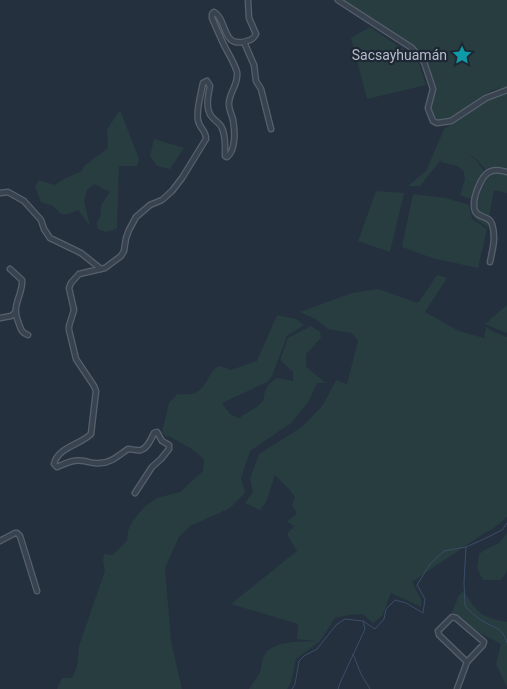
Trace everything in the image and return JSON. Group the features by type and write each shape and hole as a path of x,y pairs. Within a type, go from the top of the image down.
{"street":[{"path":"135,493 152,467 169,450 169,445 162,441 157,432 154,432 150,443 144,449 128,449 108,461 97,464 74,460 57,467 54,464 61,451 79,443 91,434 96,391 79,365 74,350 69,330 74,310 69,288 79,274 101,269 121,256 124,251 128,230 136,217 150,205 162,200 182,178 206,138 206,134 199,124 197,117 203,83 207,81 210,86 207,103 208,112 219,123 224,133 224,156 227,157 231,154 233,149 234,123 229,105 232,92 236,86 237,75 232,59 212,18 212,14 214,12 218,15 229,37 236,42 252,40 256,34 250,21 248,0"},
{"path":"338,0 412,48 424,62 433,89 428,108 433,121 437,124 451,121 486,98 507,90"},
{"path":"244,42 254,65 256,81 261,89 271,130"},
{"path":"490,262 495,237 492,222 477,214 474,209 474,200 479,185 488,172 493,170 507,172"},
{"path":"0,192 8,192 24,200 41,220 50,238 80,253 101,269"},
{"path":"10,269 20,278 22,283 16,312 21,330 24,334 28,335"},
{"path":"0,318 11,316 16,312"},
{"path":"0,541 15,533 19,534 37,591"},
{"path":"457,689 468,662 484,642 456,618 452,617 438,631 438,634 468,662"}],"green space":[{"name":"Sacsayhuamán","path":"340,0 507,0 507,87 493,90 482,96 451,120 433,118 430,101 431,83 424,62 412,48"},
{"path":"370,27 412,55 419,64 426,85 367,99 351,38"},
{"path":"507,92 507,193 494,190 489,228 474,218 481,190 481,180 487,171 476,159 463,151 476,160 484,171 476,184 473,200 460,195 465,179 463,170 457,166 441,162 441,160 420,186 408,186 426,171 444,129 467,115 481,103"},
{"path":"120,110 139,159 137,166 119,166 117,228 104,232 97,228 97,222 101,216 101,205 110,192 94,184 87,190 84,201 90,226 78,210 68,214 61,214 53,206 41,202 35,186 39,180 54,185 82,171 84,166 108,148 107,129"},
{"path":"154,139 184,148 170,169 157,166 150,156"},
{"path":"376,191 404,193 390,252 358,241"},
{"path":"413,194 446,198 469,205 472,219 487,229 478,268 432,258 402,247"},
{"path":"437,275 447,278 425,312 459,331 484,338 486,327 507,337 507,517 494,528 412,582 421,599 421,607 391,593 382,616 373,623 363,614 335,618 320,641 296,659 291,683 287,689 249,689 260,672 263,658 273,647 294,642 315,641 297,639 298,624 231,604 297,551 287,534 294,526 287,522 297,513 292,505 295,497 275,475 266,502 260,510 245,503 253,492 250,479 259,454 302,427 323,405 336,380 347,384 358,341 352,333 328,329 317,320 300,312 352,293 378,289 418,303"},
{"path":"507,305 507,333 485,324"},
{"path":"277,315 296,319 304,325 287,336 272,376 267,382 222,403 230,414 239,418 263,401 269,384 277,378 293,381 293,372 280,360 288,338 311,326 320,332 321,338 306,354 306,367 326,383 317,383 309,401 291,423 250,451 241,478 245,493 230,508 190,526 179,537 165,568 171,641 182,689 57,689 62,678 72,678 77,667 79,646 105,571 104,554 112,555 127,541 128,531 132,522 144,507 157,498 180,492 203,471 204,460 195,451 169,436 166,437 162,432 169,403 177,394 192,394 200,390 212,372 220,366 231,370 257,361"},
{"path":"507,533 507,571 501,580 483,580 477,568 479,554 499,543"},
{"path":"464,591 476,609 485,616 507,622 507,687 496,664 501,644 478,632 452,613 459,595"}],"waterway":[{"path":"292,689 295,684 299,661 317,649 336,625 345,619 363,621 375,629 384,619 386,609 395,600 406,603 423,613 425,599 417,585 430,564 444,551 466,547 502,530 507,523"},
{"path":"466,547 465,606 485,623 500,630 507,643"},
{"path":"338,689 365,629 363,621"},
{"path":"353,654 361,674 370,689"}],"place":[{"name":"Sacsayhuamán","path":"462,55"}]}
